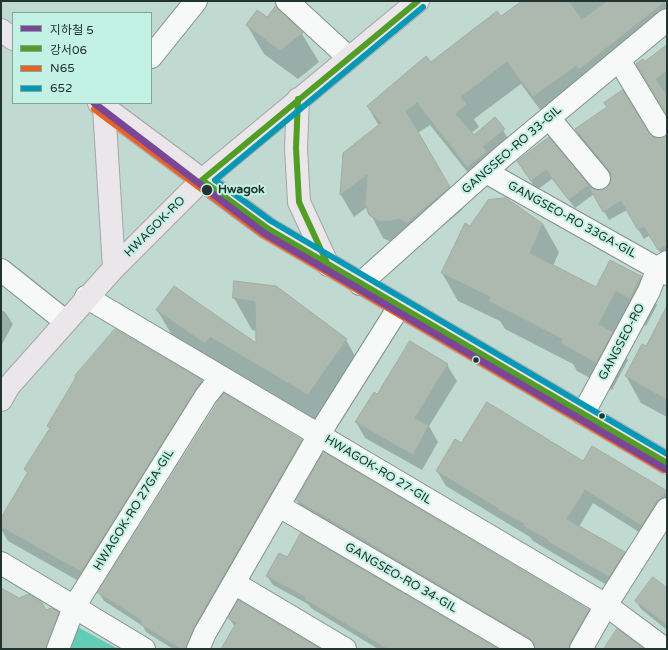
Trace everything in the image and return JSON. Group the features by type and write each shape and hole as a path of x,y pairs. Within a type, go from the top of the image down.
{"main road":[{"name":"HWAGOK-RO","path":"1,400 9,386 86,298 202,180 418,1"},
{"path":"1,30 12,38"},
{"path":"298,99 296,148 299,202 328,265"},
{"path":"104,104 267,228 399,307 667,463"},
{"path":"104,104 114,268"}],"street":[{"path":"152,56 196,1"},
{"path":"286,1 349,58"},
{"name":"GANGSEO-RO 33-GIL","path":"360,284 486,172 667,20"},
{"path":"619,60 659,126"},
{"path":"549,118 599,178"},
{"name":"GANGSEO-RO 33GA-GIL","path":"486,172 664,268"},
{"name":"GANGSEO-RO","path":"583,414 649,291 664,268"},
{"path":"1,270 65,321"},
{"name":"HWAGOK-RO 27-GIL","path":"86,298 606,605 664,649"},
{"path":"198,649 205,633 320,435 399,307"},
{"name":"HWAGOK-RO 27GA-GIL","path":"58,649 74,607 202,403 221,377"},
{"name":"GANGSEO-RO 34-GIL","path":"279,506 523,649"},
{"path":"582,649 606,605 667,509"},
{"path":"1,563 144,649"},
{"path":"234,583 345,649"}],"green space":[{"path":"76,626 118,649 67,649"}],"building":[{"path":"522,1 569,1 582,19 607,1 666,1 579,70 576,66 533,97 507,62 461,97 467,104 456,114 474,135 495,117 505,129 483,147 487,152 467,167 417,103 406,111 450,187 407,223 400,219 379,221 369,215 365,204 367,175 340,195 343,153 381,123 367,106 426,56 431,62 497,11 501,16"},
{"path":"276,6 303,33 280,51 246,25 257,10 267,17"},
{"path":"667,45 667,71 656,79 667,95 667,115 636,64 643,59 645,61"},
{"path":"623,90 649,133 653,137 659,138 667,135 667,245 658,250 644,227 638,230 621,201 603,212 588,185 569,200 546,170 531,181 517,161 549,137 590,186 595,190 607,188 611,182 609,170 575,129 607,107 604,103"},
{"path":"506,198 543,224 530,253 596,287 610,260 641,276 630,299 616,291 599,324 613,332 596,363 560,343 562,339 488,301 490,297 441,273 465,223 470,226 488,200"},
{"path":"234,281 276,286 347,339 308,395 210,337 205,344 156,310 174,286 256,343 255,302 233,298"},
{"path":"667,306 667,400 625,376 642,344 646,346"},
{"path":"115,329 202,380 81,572 1,527 1,518 28,472 24,469 50,428 47,426 76,377 75,376"},
{"path":"410,341 448,364 415,418 429,425 413,455 355,422 374,392 377,394"},
{"path":"224,393 302,440 194,627 186,649 181,649 140,624 142,621 98,593"},
{"path":"487,402 583,461 592,446 667,491 663,497 656,502 642,526 585,490 567,519 625,552 609,577 547,541 548,540 523,526 524,524 498,510 499,509 436,471 455,439 461,443"},
{"path":"324,452 589,610 570,643 569,649 535,649 534,643 529,638 296,500"},
{"path":"301,533 498,649 387,649 304,599 305,597 266,576 279,553 287,557"},
{"path":"653,577 667,588 667,625 635,601"},
{"path":"1,588 19,598 29,594 42,603 46,610 51,608 59,612 46,649 1,649"},
{"path":"238,600 321,649 221,649 236,623 228,618"},
{"path":"617,629 619,630 644,649 604,649"}],"metro line":[{"name":"5","path":"95,104 264,233 667,470"}],"transit line":[{"name":"강서06","path":"418,1 202,180 267,228 667,463"},
{"name":"652","path":"423,7 215,180 271,221 667,454"},
{"name":"강서06","path":"298,99 296,148 299,202 328,265"},
{"name":"N65","path":"94,109 263,235 663,470"}],"place":[{"name":"Hwagok","path":"207,190"}]}
